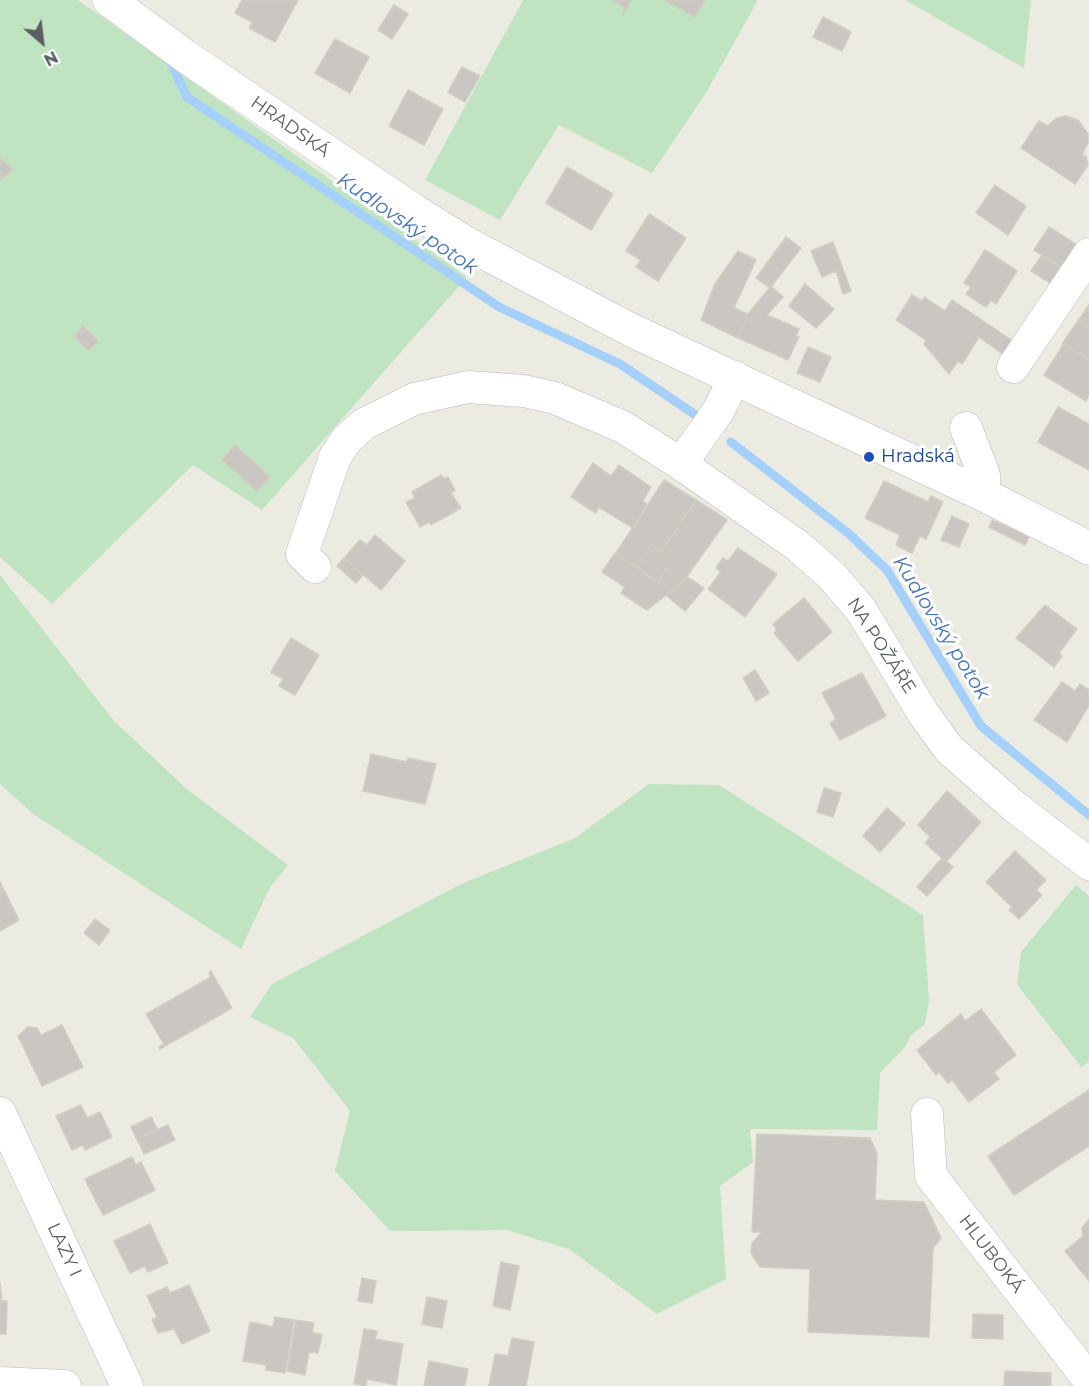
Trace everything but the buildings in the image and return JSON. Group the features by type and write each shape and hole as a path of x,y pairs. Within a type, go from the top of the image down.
{"street":[{"name":"HRADSKÁ","path":"119,8 407,206 466,243 631,330 984,495 1089,548"},
{"path":"1013,367 1089,254"},
{"path":"681,464 719,410 735,377"},
{"name":"NA POŽÁŘE","path":"315,567 302,554 335,457 347,439 364,424 414,399 468,387 524,391 545,395 623,427 681,464 798,546 832,576 861,610 923,713 949,749 1015,807 1089,864"},
{"path":"966,428 984,475 984,495"},
{"name":"LAZY I","path":"0,1113 127,1386"},
{"name":"HLUBOKÁ","path":"927,1114 931,1176 1089,1380"},
{"path":"0,1383 65,1386"}],"green space":[{"path":"0,0 78,0 467,277 262,510 193,465 52,604 0,557"},
{"path":"523,0 758,0 706,93 652,173 559,125 500,220 425,180"},
{"path":"905,0 1031,0 1024,68"},
{"path":"0,575 114,721 188,790 288,865 270,887 241,949 33,814 0,784"},
{"path":"649,784 719,785 923,915 929,1000 925,1024 911,1035 905,1047 880,1073 877,1130 750,1129 753,1162 720,1186 726,1279 657,1314 569,1249 507,1230 390,1231 335,1171 350,1111 293,1038 250,1017 272,984 459,885 575,838"},
{"path":"1076,885 1089,896 1089,1062 1081,1067 1017,984 1021,952"}],"waterway":[{"name":"Kudlovský potok","path":"168,56 187,97 499,307 620,364 706,422"},
{"name":"Kudlovský potok","path":"731,442 848,533 887,570 981,726 1089,815"}],"place":[{"name":"Hradská","path":"869,457"}]}
